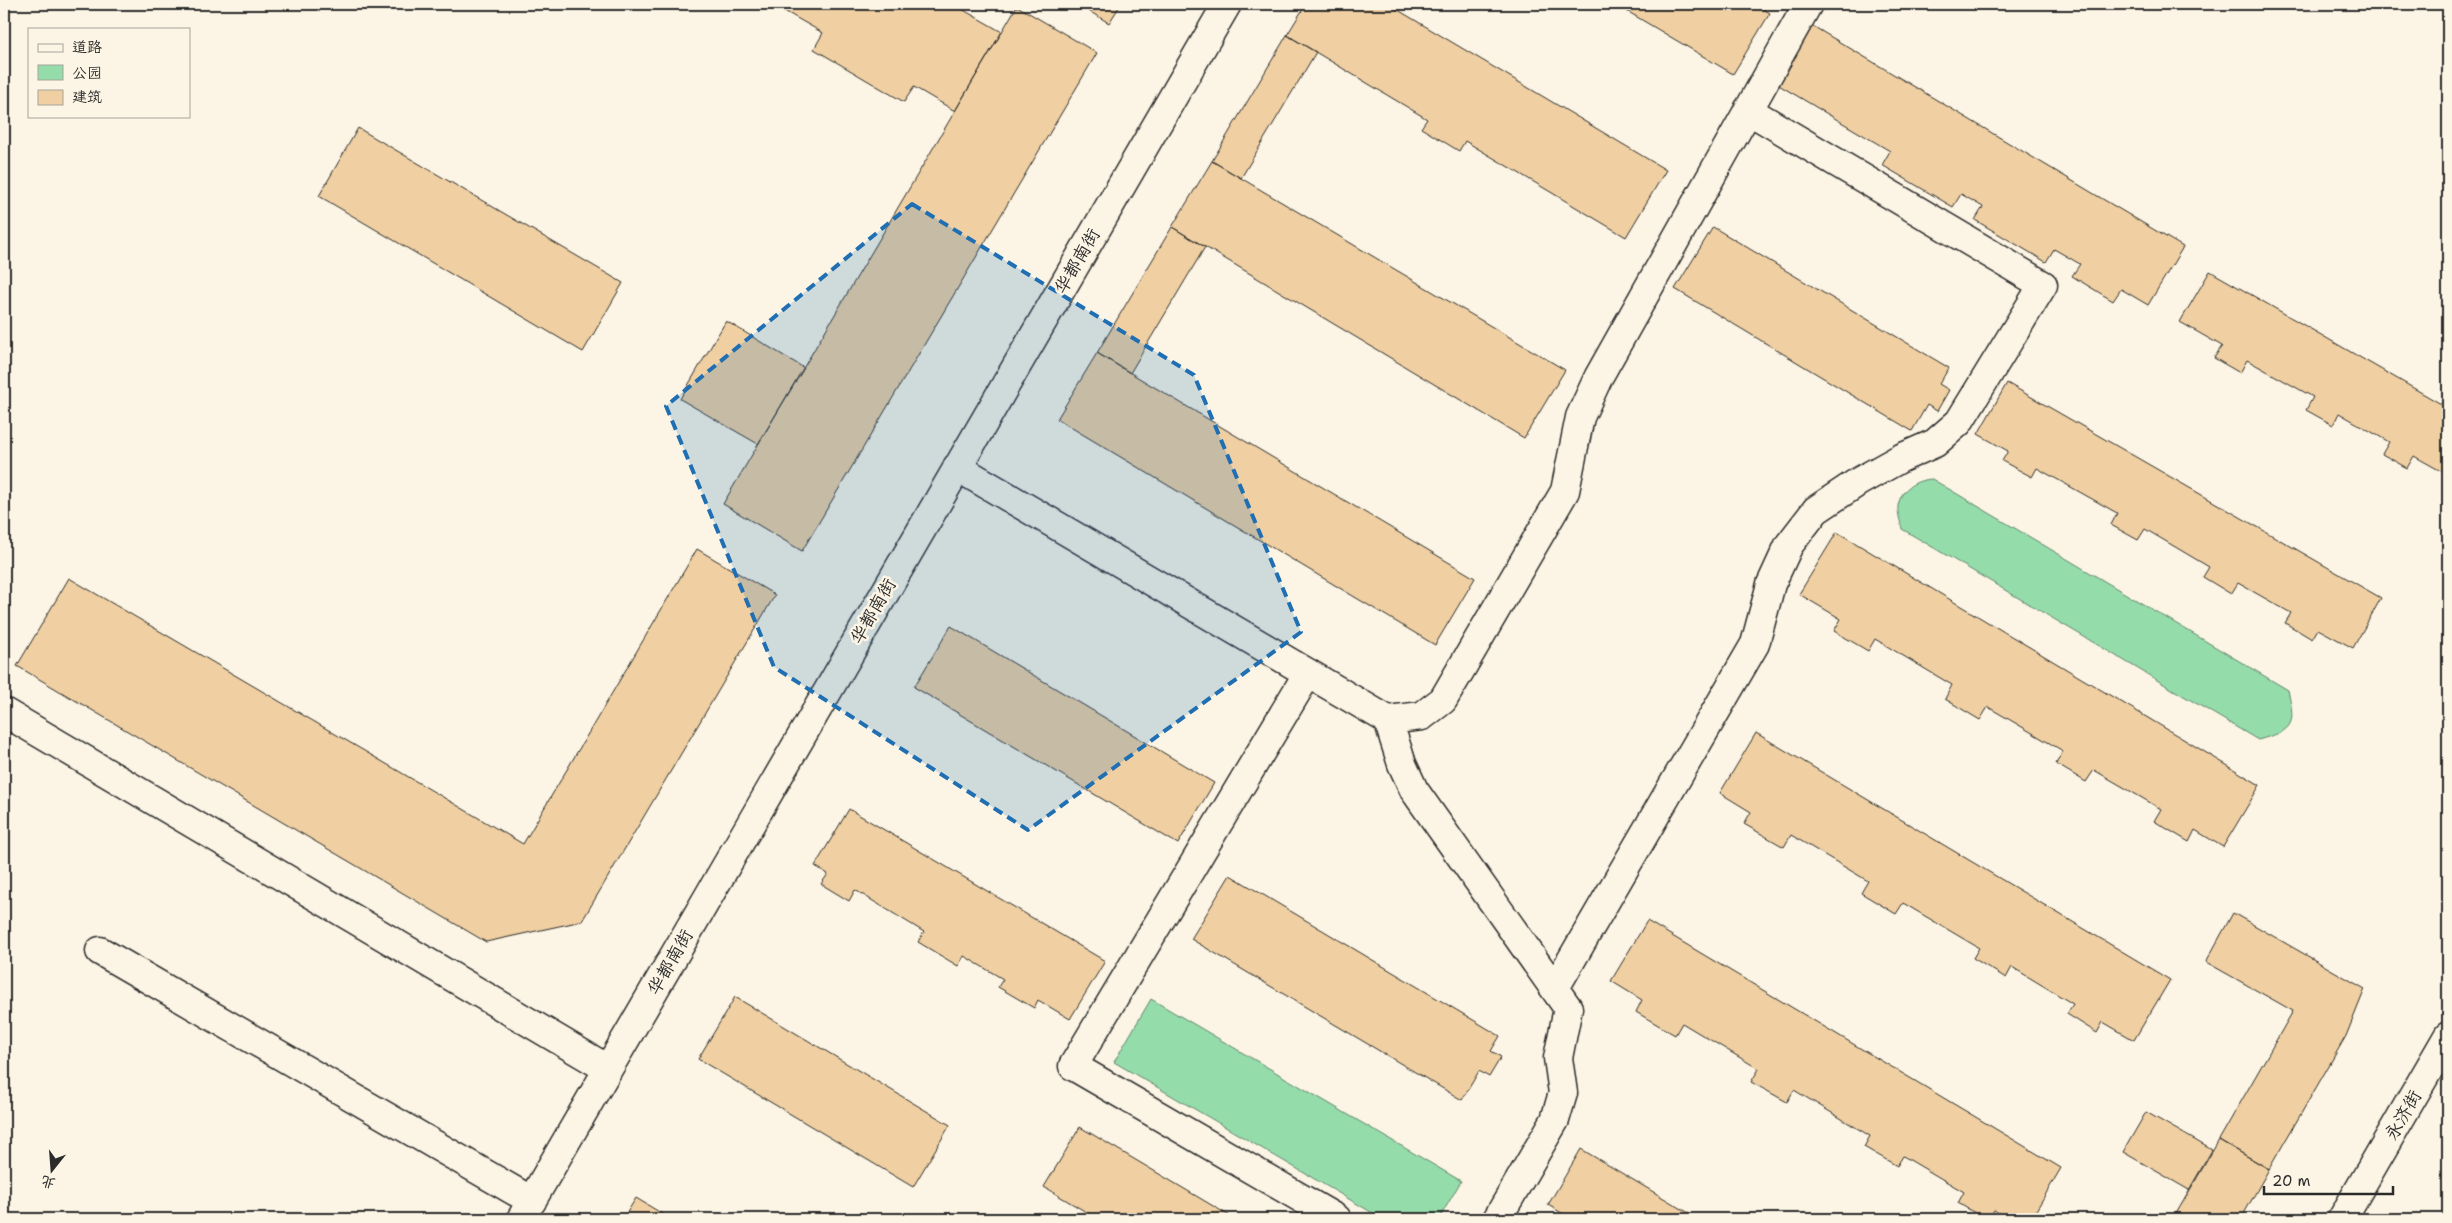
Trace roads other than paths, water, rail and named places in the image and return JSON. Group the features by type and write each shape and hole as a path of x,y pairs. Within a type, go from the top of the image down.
{"street":[{"name":"华都南街","path":"526,1210 1226,4"},
{"path":"958,467 1388,720 1422,716 1443,700 1565,491 1580,417 1599,376 1808,4"},
{"path":"1555,988 1755,644 1771,584 1789,545 1816,510 1858,482 1901,458 1935,443 1959,422 2043,285 1748,110"},
{"path":"1308,673 1073,1066 1337,1219"},
{"path":"4,712 608,1068"},
{"path":"1388,720 1402,764 1414,790 1568,1008 1558,1058 1562,1093 1555,1120 1497,1219"},
{"path":"100,951 526,1210"},
{"name":"永济街","path":"2342,1219 2448,1036"}]}
